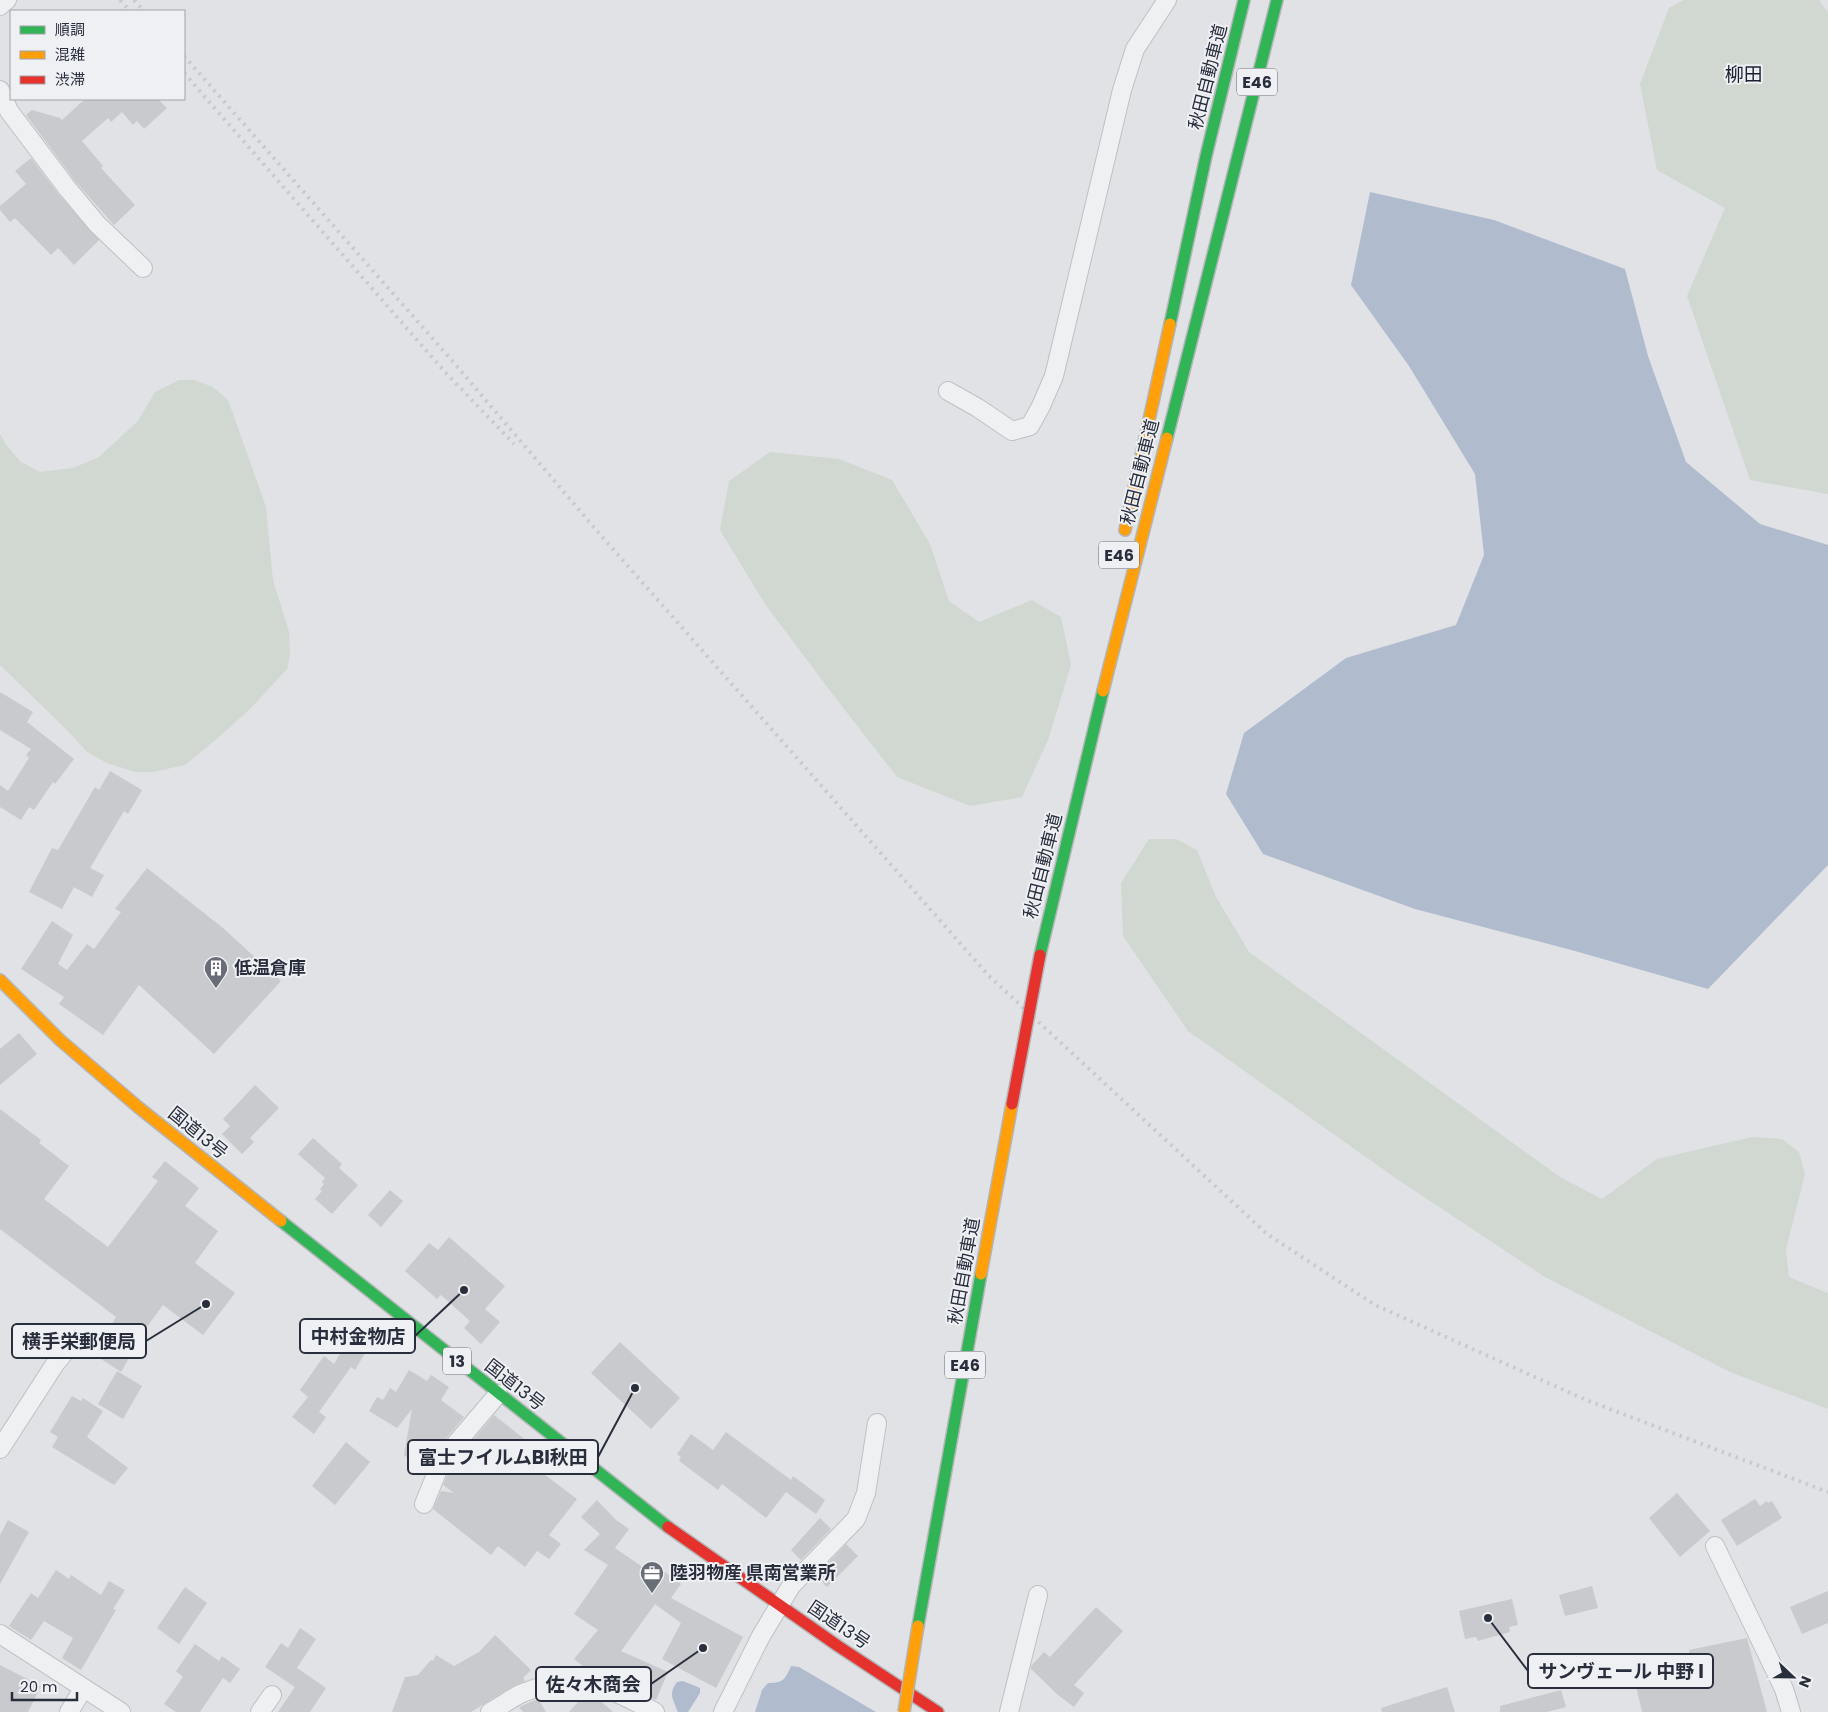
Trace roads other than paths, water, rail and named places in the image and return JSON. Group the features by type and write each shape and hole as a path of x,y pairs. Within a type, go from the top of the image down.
{"highway":[{"name":"秋田自動車道","path":"1122,541 1206,156 1244,0"},
{"name":"秋田自動車道","path":"1040,955 1129,585 1238,164 1277,0"},
{"name":"秋田自動車道","path":"904,1712 1012,1104 1095,676"},
{"name":"国道13号","path":"0,980 60,1040 138,1107 659,1521 779,1605 938,1712"}],"street":[{"path":"0,6 7,0"},
{"path":"948,391 1012,431 1030,426 1042,406 1054,376 1122,90 1135,49 1167,0"},
{"path":"0,90 9,111 67,188 98,224 143,268"},
{"path":"0,1449 55,1364 72,1342"},
{"path":"424,1504 442,1460 498,1394"},
{"path":"723,1712 757,1644 791,1586 856,1519 866,1493 877,1423"},
{"path":"1715,1546 1784,1689 1790,1712"},
{"path":"1009,1712 1038,1595"},
{"path":"0,1634 82,1689 121,1712"},
{"path":"490,1712 519,1694 558,1683 590,1683 622,1694 655,1712"},
{"path":"69,1712 82,1689"},
{"path":"260,1712 272,1695"}],"water":[{"path":"1370,192 1494,220 1625,269 1648,356 1686,462 1760,524 1828,545 1828,865 1708,989 1575,951 1415,909 1263,854 1226,794 1244,733 1346,658 1456,625 1484,555 1475,474 1409,366 1351,285"},
{"path":"791,1666 799,1667 876,1712 755,1712 762,1690 768,1683 783,1680"},
{"path":"683,1681 700,1688 700,1693 688,1712 678,1712 672,1693 677,1682"}],"railway":[{"path":"120,0 129,10"},
{"path":"134,0 143,10"},
{"path":"185,57 455,364 597,531 989,976 1267,1234 1375,1305 1586,1400 1828,1492"},
{"path":"185,74 445,372 514,444"}],"place":[{"name":"低温倉庫","path":"216,989"},
{"name":"中村金物店","path":"464,1290"},
{"name":"横手栄郵便局","path":"206,1304"},
{"name":"富士フイルムBI秋田","path":"635,1388"},
{"name":"陸羽物産 県南営業所","path":"652,1594"},
{"name":"サンヴェール 中野 I","path":"1488,1618"},
{"name":"佐々木商会","path":"703,1648"}],"district":[{"name":"柳田","path":"1744,74"}]}
